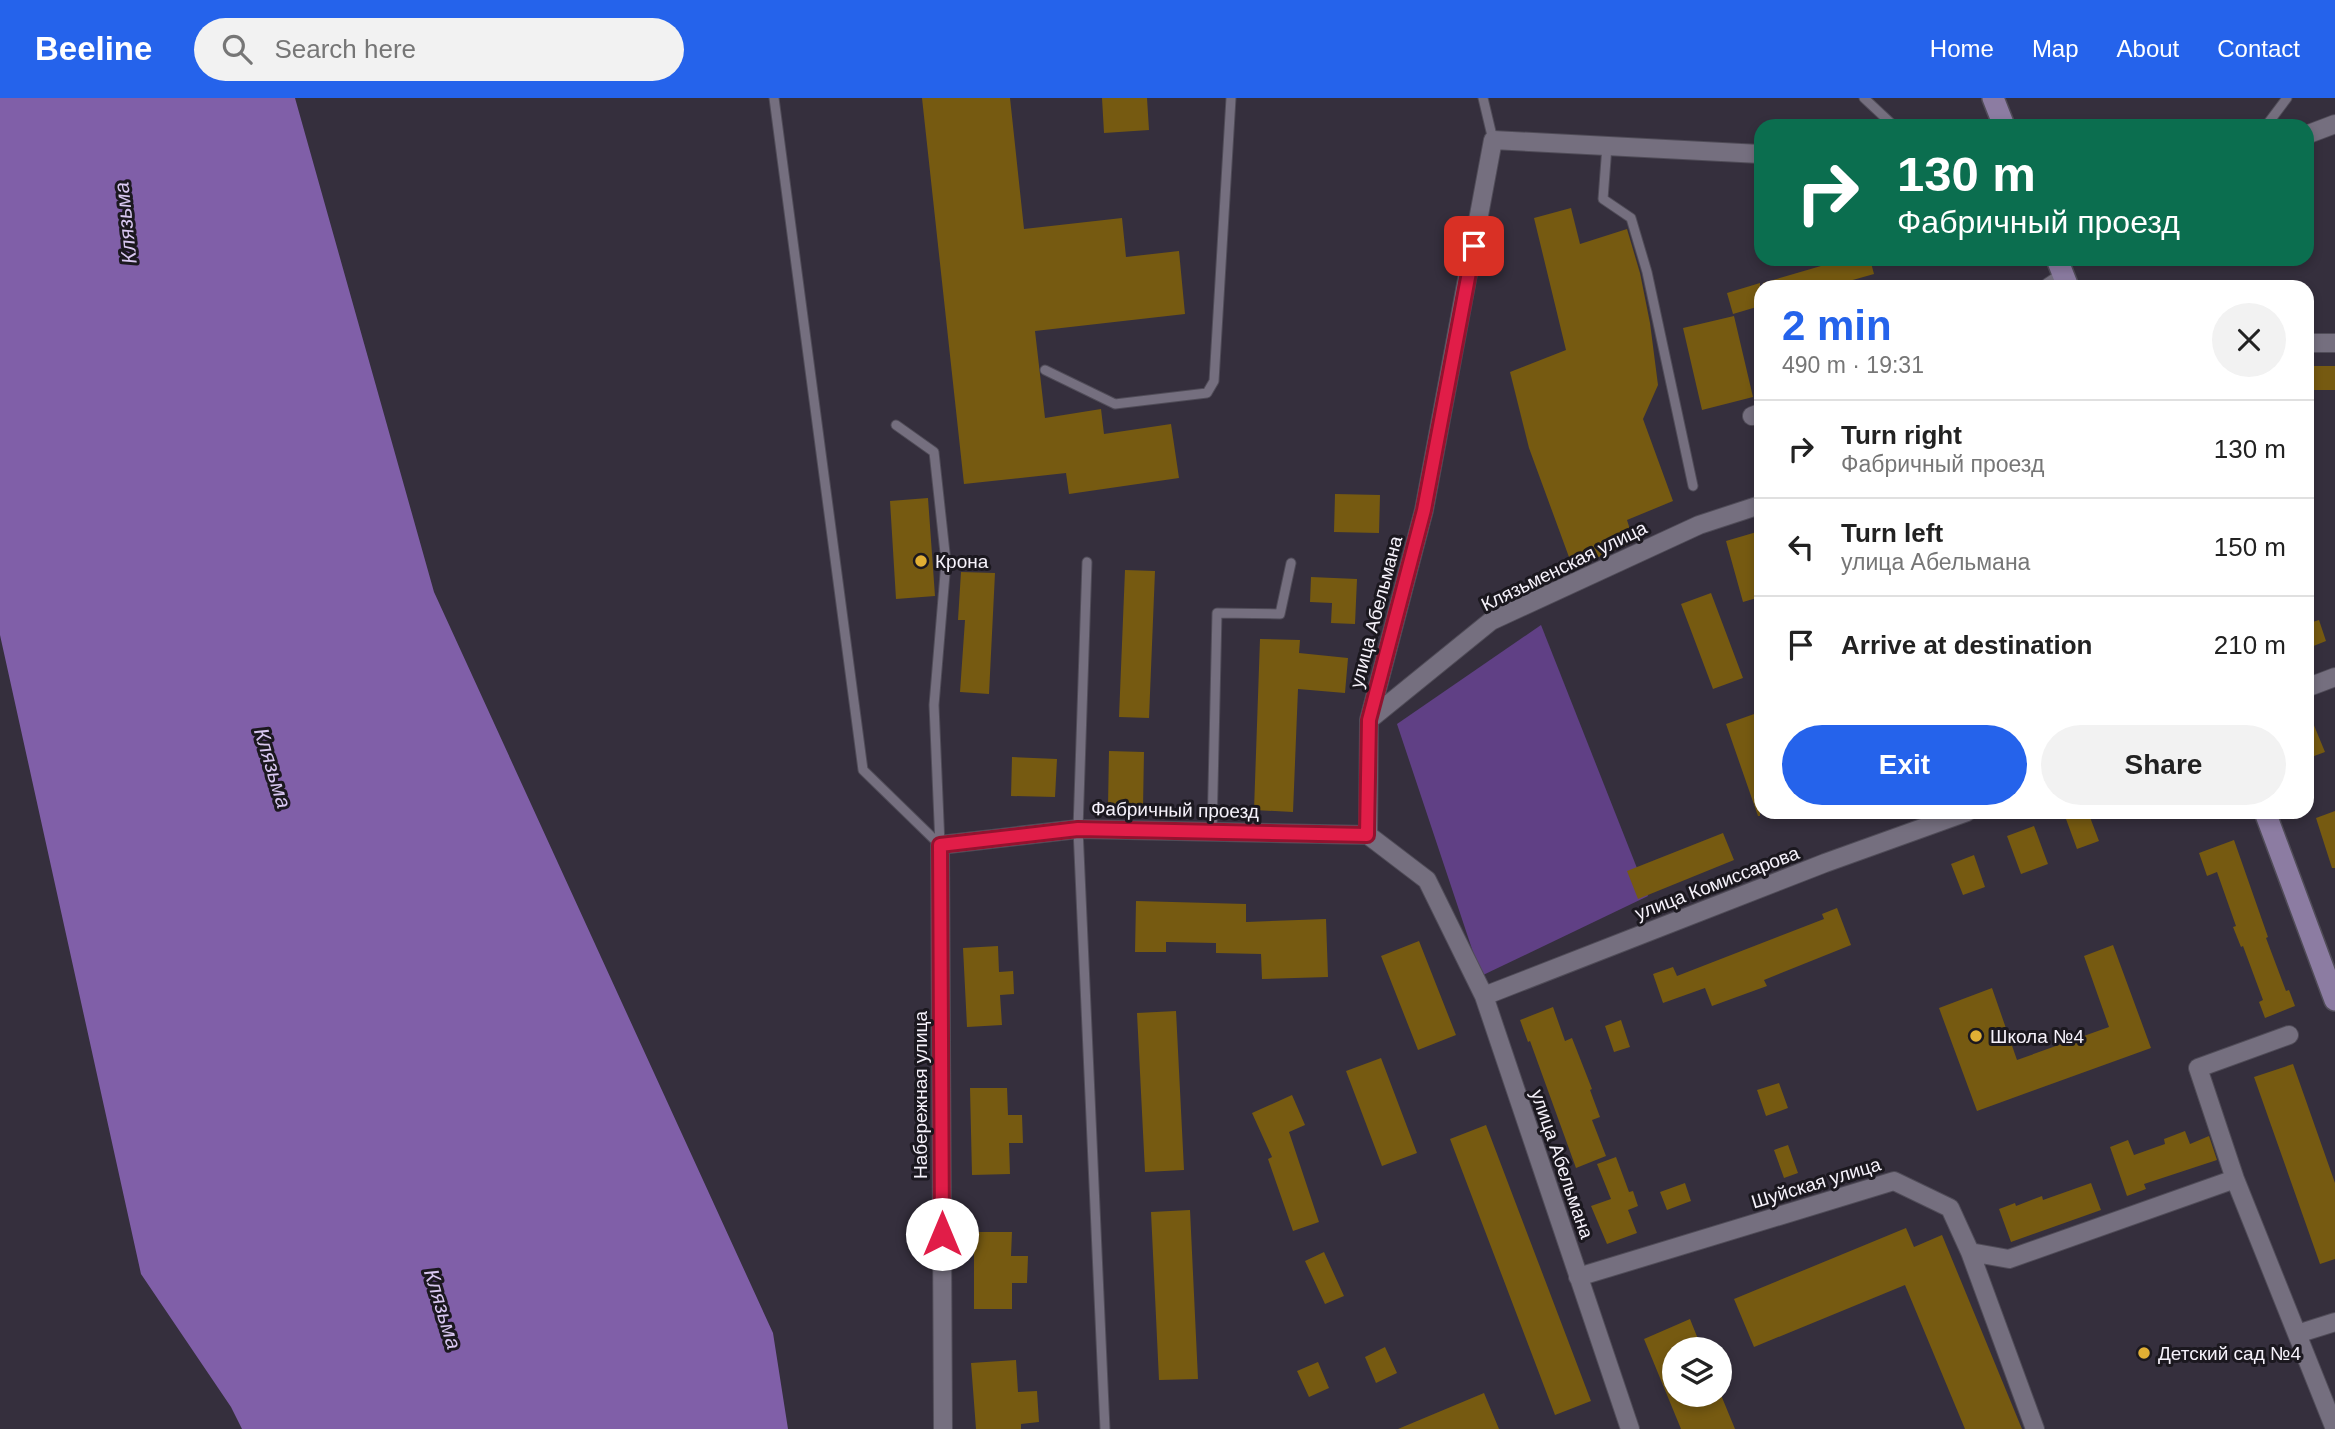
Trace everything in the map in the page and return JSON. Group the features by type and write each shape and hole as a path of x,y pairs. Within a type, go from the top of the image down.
{"main road":[{"path":"1993,98 2001,119"},
{"path":"2006,98 2012,119"},
{"path":"2268,819 2335,1000"}],"street":[{"path":"2314,132 2335,124"},
{"path":"1493,140 1754,154"},
{"name":"улица Абельмана","path":"1493,140 1424,510 1369,720 1367,835 1427,880 1484,996 1630,1429"},
{"path":"2314,344 2335,343"},
{"name":"Клязьменская улица","path":"1369,720 1491,621 1699,525 1754,507"},
{"path":"2314,685 2335,677"},
{"name":"улица Комиссарова","path":"1484,996 1825,863 1948,819"},
{"name":"Фабричный проезд","path":"940,845 1078,829 1367,835"},
{"name":"Набережная улица","path":"940,845 943,1429"},
{"path":"2289,1035 2198,1068 2235,1179 2335,1429"},
{"path":"1970,1252 2009,1259 2235,1179"},
{"name":"Шуйская улица","path":"1578,1277 1894,1181 1950,1208 1970,1252 2035,1429"},
{"path":"2297,1334 2335,1322"}],"lane":[{"path":"774,98 863,770 940,845"},
{"path":"1045,370 1115,404 1207,393 1214,381 1231,98"},
{"path":"1483,98 1493,140"},
{"path":"1864,98 1886,119"},
{"path":"2271,119 2287,98"},
{"path":"1606,146 1603,199 1632,218 1647,272 1693,486"},
{"path":"896,425 934,452 945,548 934,705 940,845"},
{"path":"1087,562 1078,829 1105,1429"},
{"path":"1212,832 1217,613 1280,614 1291,563"}],"shaded area":[{"path":"1541,625 1648,896 1481,976 1397,724"}],"water":[{"name":"Клязьма","path":"0,98 295,98 434,592 773,1333 788,1429 242,1429 231,1407 141,1274 0,635"}],"building":[{"path":"922,98 1010,98 1024,229 1122,218 1126,257 1179,251 1185,314 1035,331 1045,418 1101,409 1104,434 1171,424 1179,478 1069,494 1066,473 964,484"},
{"path":"1102,98 1147,98 1149,130 1104,133"},
{"path":"1571,208 1580,244 1627,229 1640,273 1650,323 1658,385 1643,419 1673,501 1627,520 1634,542 1573,568 1529,448 1510,372 1566,350 1534,218"},
{"path":"1821,266 1872,266 1874,274 1853,280 1773,280"},
{"path":"1754,285 1754,308 1733,314 1727,293"},
{"path":"1734,316 1753,397 1702,410 1683,328"},
{"path":"2314,366 2335,366 2335,390 2314,390"},
{"path":"1335,494 1380,495 1379,533 1334,532"},
{"path":"928,498 935,596 896,599 890,501"},
{"path":"1754,533 1754,599 1743,602 1726,541"},
{"path":"1125,570 1155,571 1149,718 1119,717"},
{"path":"961,572 995,573 989,694 960,692 965,620 958,620"},
{"path":"1311,577 1357,579 1355,624 1331,623 1332,603 1310,602"},
{"path":"1711,593 1743,678 1713,689 1681,604"},
{"path":"2319,620 2326,641 2314,646 2314,622"},
{"path":"1260,639 1300,640 1299,653 1348,658 1345,693 1298,689 1293,812 1254,810"},
{"path":"1754,714 1754,804 1726,724"},
{"path":"2314,725 2325,752 2314,756"},
{"path":"1109,751 1144,752 1143,808 1108,807"},
{"path":"1012,757 1057,759 1055,797 1011,796"},
{"path":"2335,811 2335,868 2332,868 2316,818"},
{"path":"2066,819 2091,819 2099,841 2077,849"},
{"path":"2034,826 2048,864 2021,874 2007,836"},
{"path":"1723,833 1734,860 1638,899 1627,871"},
{"path":"2234,840 2268,937 2266,938 2286,991 2289,990 2295,1006 2265,1018 2259,1002 2263,1000 2233,927 2236,926 2217,872 2207,876 2199,853"},
{"path":"1974,855 1985,887 1963,895 1951,864"},
{"path":"1136,901 1246,904 1246,922 1326,919 1328,977 1262,979 1261,954 1216,953 1216,943 1166,942 1166,952 1135,952"},
{"path":"1837,908 1851,945 1764,980 1767,986 1712,1006 1705,988 1663,1003 1653,974 1673,967 1677,976 1824,919 1822,914"},
{"path":"1419,941 1456,1035 1418,1050 1381,956"},
{"path":"2113,945 2151,1048 1977,1111 1939,1008 1992,988 2017,1060 2109,1027 2084,956"},
{"path":"998,946 999,972 1013,971 1014,994 1000,995 1002,1025 967,1027 963,948"},
{"path":"1553,1007 1565,1041 1572,1038 1592,1089 1590,1090 1600,1117 1592,1120 1606,1156 1576,1168 1520,1020"},
{"path":"1176,1011 1184,1170 1145,1172 1137,1013"},
{"path":"1621,1020 1630,1047 1614,1052 1605,1026"},
{"path":"1381,1058 1417,1153 1382,1166 1346,1071"},
{"path":"2293,1064 2335,1183 2335,1259 2320,1264 2254,1077"},
{"path":"1779,1083 1788,1108 1766,1116 1757,1090"},
{"path":"970,1088 1007,1088 1008,1115 1022,1115 1023,1143 1009,1143 1010,1174 972,1175"},
{"path":"1292,1095 1305,1125 1289,1132 1319,1222 1293,1231 1268,1159 1272,1157 1252,1113"},
{"path":"1486,1125 1591,1401 1555,1415 1450,1139"},
{"path":"2185,1131 2190,1144 2209,1136 2217,1160 2144,1184 2146,1189 2127,1196 2110,1147 2128,1140 2134,1155 2165,1144 2164,1139"},
{"path":"1788,1145 1798,1173 1784,1178 1774,1150"},
{"path":"1616,1157 1629,1192 1633,1191 1638,1206 1628,1210 1637,1233 1607,1244 1591,1206 1611,1199 1597,1164"},
{"path":"1685,1183 1691,1201 1667,1210 1660,1192"},
{"path":"2091,1183 2101,1210 2011,1242 1999,1209 2042,1196 2043,1200"},
{"path":"1190,1210 1198,1379 1159,1380 1151,1212"},
{"path":"1906,1228 1914,1247 1942,1235 2022,1429 1965,1429 1905,1285 1754,1347 1734,1299"},
{"path":"974,1232 1012,1232 1011,1256 1028,1256 1027,1283 1012,1283 1012,1309 974,1309"},
{"path":"1324,1252 1344,1296 1325,1304 1305,1261"},
{"path":"1690,1319 1697,1337 1662,1337 1662,1383 1644,1339"},
{"path":"1385,1347 1397,1373 1376,1383 1365,1357"},
{"path":"1016,1360 1018,1392 1037,1391 1039,1422 1021,1424 1021,1429 976,1429 971,1363"},
{"path":"1318,1362 1329,1388 1309,1397 1297,1371"},
{"path":"1484,1393 1499,1429 1398,1429"},
{"path":"1672,1407 1726,1407 1735,1429 1681,1429"}],"place":[{"name":"Крона","path":"921,561"},
{"name":"Школа №4","path":"1976,1036"},
{"name":"Детский сад №4","path":"2144,1353"}],"route":[{"path":"942,1234 940,845 1078,829 1367,835 1369,720 1424,510 1474,246"}]}
